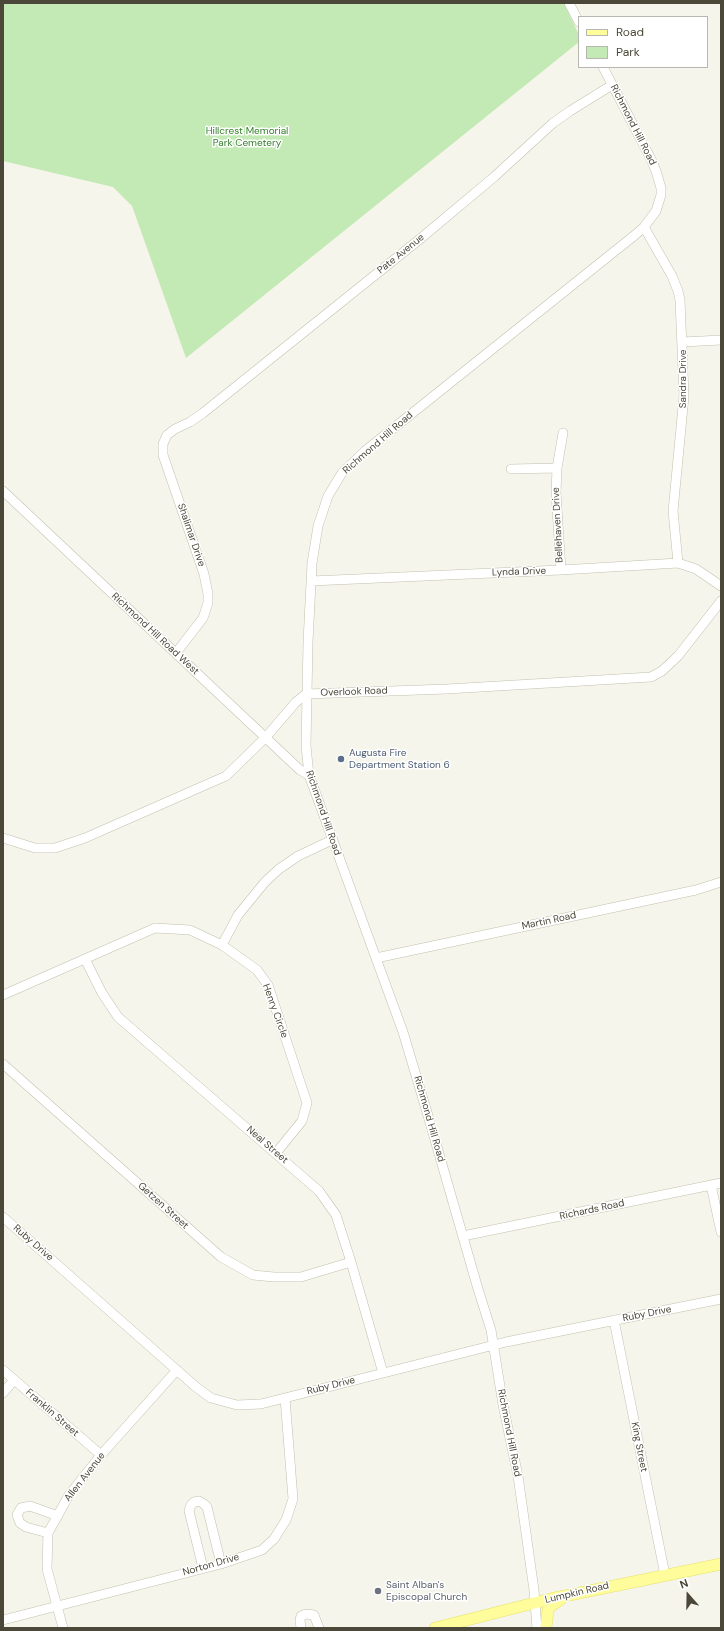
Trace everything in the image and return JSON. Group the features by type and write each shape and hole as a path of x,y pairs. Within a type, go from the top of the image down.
{"main road":[{"name":"Lumpkin Road","path":"435,1628 535,1603 721,1564"},
{"path":"546,1628 548,1610 563,1597"}],"street":[{"path":"569,3 578,20"},
{"name":"Richmond Hill Road","path":"537,1628 534,1590 517,1469 506,1421 491,1330 407,1047 376,958 308,775 306,746 306,694 311,581 315,545 323,510 333,486 342,473 364,451 644,227 654,215 659,205 661,188 651,159 604,68"},
{"name":"Pate Avenue","path":"190,422 203,414 420,239 494,177 553,123 570,110 612,85"},
{"name":"Sandra Drive","path":"644,227 672,276 678,291 684,396 674,511 678,563"},
{"path":"682,342 721,340"},
{"name":"Shalimar Drive","path":"176,653 200,624 206,612 208,603 208,586 166,464 163,450 165,440 171,432 190,422"},
{"name":"Bellehaven Drive","path":"561,570 556,493 557,468 563,433"},
{"path":"511,469 557,468"},
{"name":"Richmond Hill Road West","path":"3,491 300,770 308,775"},
{"name":"Lynda Drive","path":"311,581 561,570 678,563 696,569 721,586"},
{"name":"Overlook Road","path":"3,838 35,848 55,848 85,838 226,776 266,737 296,702 306,694 447,689 651,677 662,671 678,656 721,601"},
{"path":"222,944 238,915 265,882 279,869 298,856 332,840"},
{"name":"Martin Road","path":"376,958 696,890 721,882"},
{"name":"Henry Circle","path":"3,994 155,928 190,930 222,944 257,970 268,985 307,1103 302,1121 276,1153"},
{"name":"Neal Street","path":"85,958 102,993 118,1017 319,1191 336,1215 351,1262 382,1373"},
{"name":"Getzen Street","path":"3,1064 221,1258 253,1275 274,1277 301,1277 351,1262"},
{"name":"Richards Road","path":"463,1236 721,1183"},
{"path":"712,1185 721,1232"},
{"name":"Ruby Drive","path":"3,1217 202,1392 211,1398 228,1404 254,1405 493,1345 721,1299"},
{"name":"King Street","path":"614,1320 665,1575"},
{"name":"Franklin Street","path":"3,1370 101,1455"},
{"name":"Allen Avenue","path":"64,1628 47,1569 48,1533 68,1495 101,1455 177,1370"},
{"path":"3,1393 14,1380"},
{"name":"Norton Drive","path":"3,1620 221,1564 262,1550 274,1538 286,1520 293,1499 285,1398"},
{"path":"203,1568 189,1511 190,1505 194,1502 199,1502 207,1507 221,1564"},
{"path":"48,1533 26,1527 20,1523 17,1515 21,1508 30,1506 58,1516"},
{"path":"301,1628 301,1616 306,1614 314,1615 320,1628"}],"green space":[{"name":"Hillcrest Memorial Park Cemetery","path":"3,3 564,3 578,33 578,43 186,358 132,206 113,187 3,161"}],"place":[{"name":"Augusta Fire Department Station 6","path":"341,759"},
{"name":"Saint Alban's Episcopal Church","path":"378,1591"}]}
